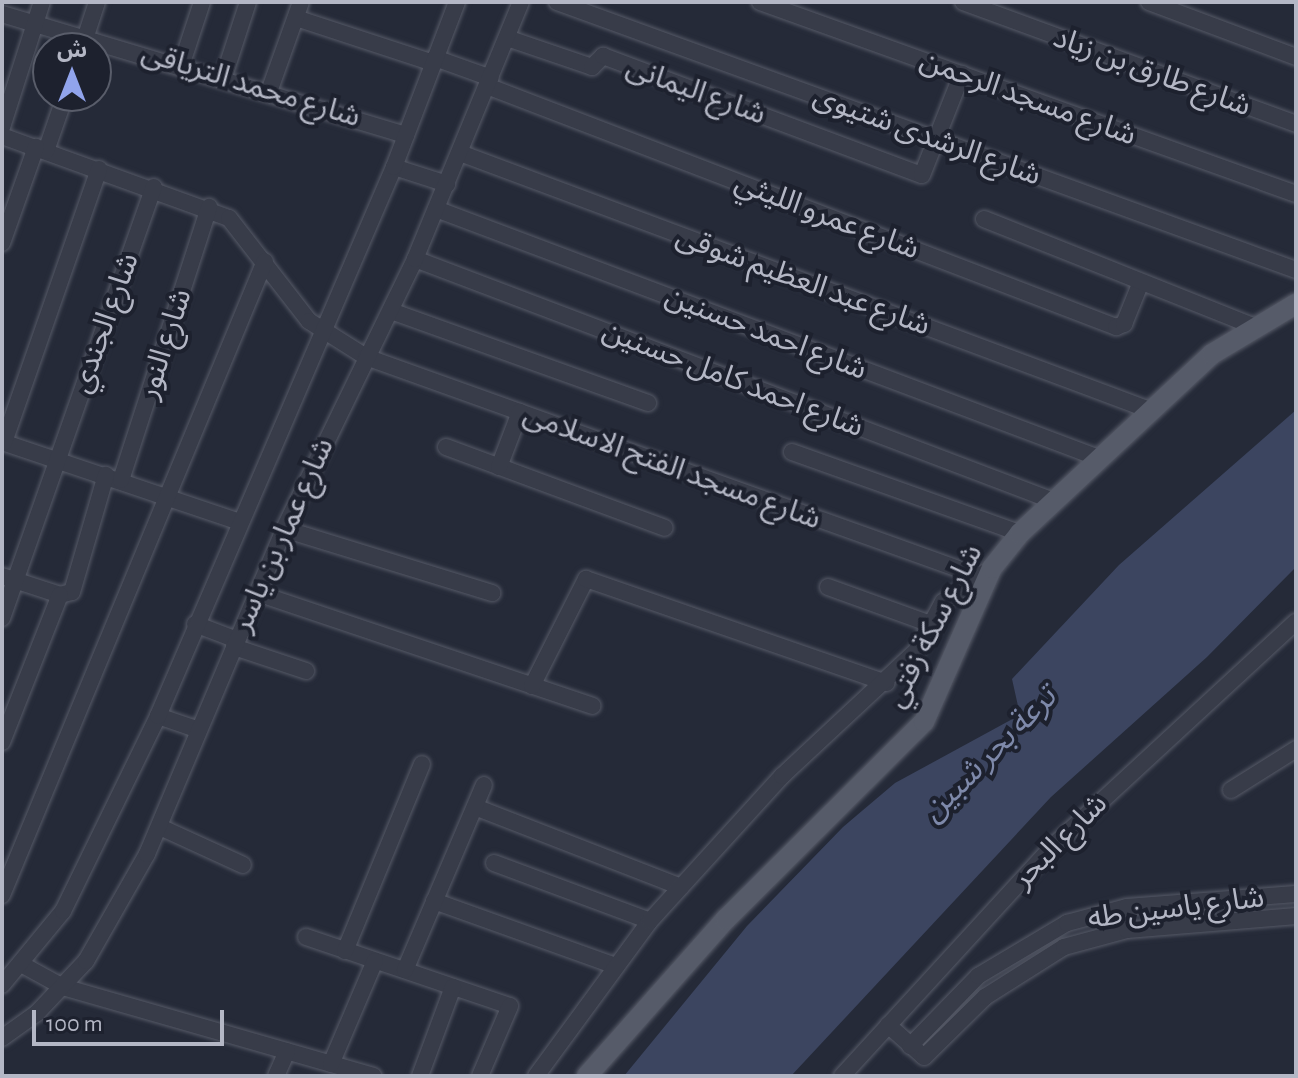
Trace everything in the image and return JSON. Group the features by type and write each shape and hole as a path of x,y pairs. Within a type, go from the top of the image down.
{"main road":[{"name":"شارع سكة زفتي","path":"587,1076 716,929 924,722 985,572 1020,533 1147,409 1253,326 1296,304"}],"street":[{"path":"2,127 42,2"},
{"path":"87,32 97,2"},
{"path":"182,63 202,2"},
{"path":"224,76 248,2"},
{"name":"شارع عمار بن ياسر","path":"4,981 23,965 80,882 158,716 237,521 394,167 456,2"},
{"name":"شارع عمار بن ياسر","path":"2,1038 63,987 106,933 160,827 284,529 415,259 521,2"},
{"name":"شارع الرشدى شتيوى","path":"557,2 1296,270"},
{"name":"شارع مسجد الرحمن","path":"760,2 1296,194"},
{"name":"شارع طارق بن زياد","path":"963,2 1296,124"},
{"path":"1149,2 1296,57"},
{"path":"270,89 298,10 489,82"},
{"name":"شارع محمد الترياقى","path":"2,14 61,32"},
{"name":"شارع اليمانى","path":"507,38 592,67 603,56 922,175 962,74"},
{"name":"شارع محمد الترياقى","path":"112,47 182,63 270,89 406,135"},
{"name":"شارع عمرو الليثي","path":"489,82 1116,327 1124,324 1141,282"},
{"path":"2,243 58,112"},
{"name":"شارع مسجد الفتح الاسلامى","path":"2,136 154,187 209,207 229,218 323,330 366,357 985,572"},
{"name":"شارع عبد العظيم شوقى","path":"460,153 1147,409"},
{"path":"394,167 447,184"},
{"path":"99,169 3,442 237,521"},
{"name":"شارع الجندي","path":"2,618 10,578 57,459 154,187"},
{"name":"شارع النور","path":"2,742 60,595 76,585 209,207"},
{"name":"شارع احمد حسنين","path":"436,209 1096,457"},
{"path":"984,219 1253,326"},
{"name":"شارع احمد كامل حسنين","path":"415,259 1051,500"},
{"path":"2,895 265,261"},
{"path":"391,311 648,403"},
{"path":"499,467 520,412"},
{"path":"446,447 665,528"},
{"path":"792,452 1020,533"},
{"path":"284,529 492,593"},
{"path":"536,1076 613,965 650,921 782,776 886,683 917,650 943,602 985,572"},
{"path":"10,578 60,595"},
{"path":"532,686 586,579 886,683"},
{"path":"828,587 931,624"},
{"path":"257,593 593,706"},
{"name":"شارع البحر","path":"842,1076 1054,845 1296,622"},
{"path":"195,624 236,644 306,671"},
{"path":"158,716 199,730"},
{"path":"1231,790 1296,749"},
{"path":"345,951 422,764"},
{"path":"405,970 484,785"},
{"path":"475,807 681,887"},
{"path":"160,827 243,865"},
{"path":"494,863 650,921"},
{"name":"شارع ياسين طه","path":"915,1051 978,976 1067,923 1127,907 1296,894"},
{"path":"434,901 613,965"},
{"name":"شارع ياسين طه","path":"915,1051 1004,982 1064,947 1127,930 1296,916"},
{"path":"306,937 453,987 513,1011 480,1076"},
{"path":"331,1064 375,961"},
{"path":"23,965 63,987 373,1076"},
{"path":"420,1076 453,987"},
{"path":"888,1025 915,1051"},
{"path":"276,1076 287,1051"}],"water":[{"name":"ترعة بحر شبين","path":"1296,410 1296,567 1207,657 1051,797 791,1076 624,1076 747,926 843,827 895,783 1020,715 1012,679 1119,565"}]}
